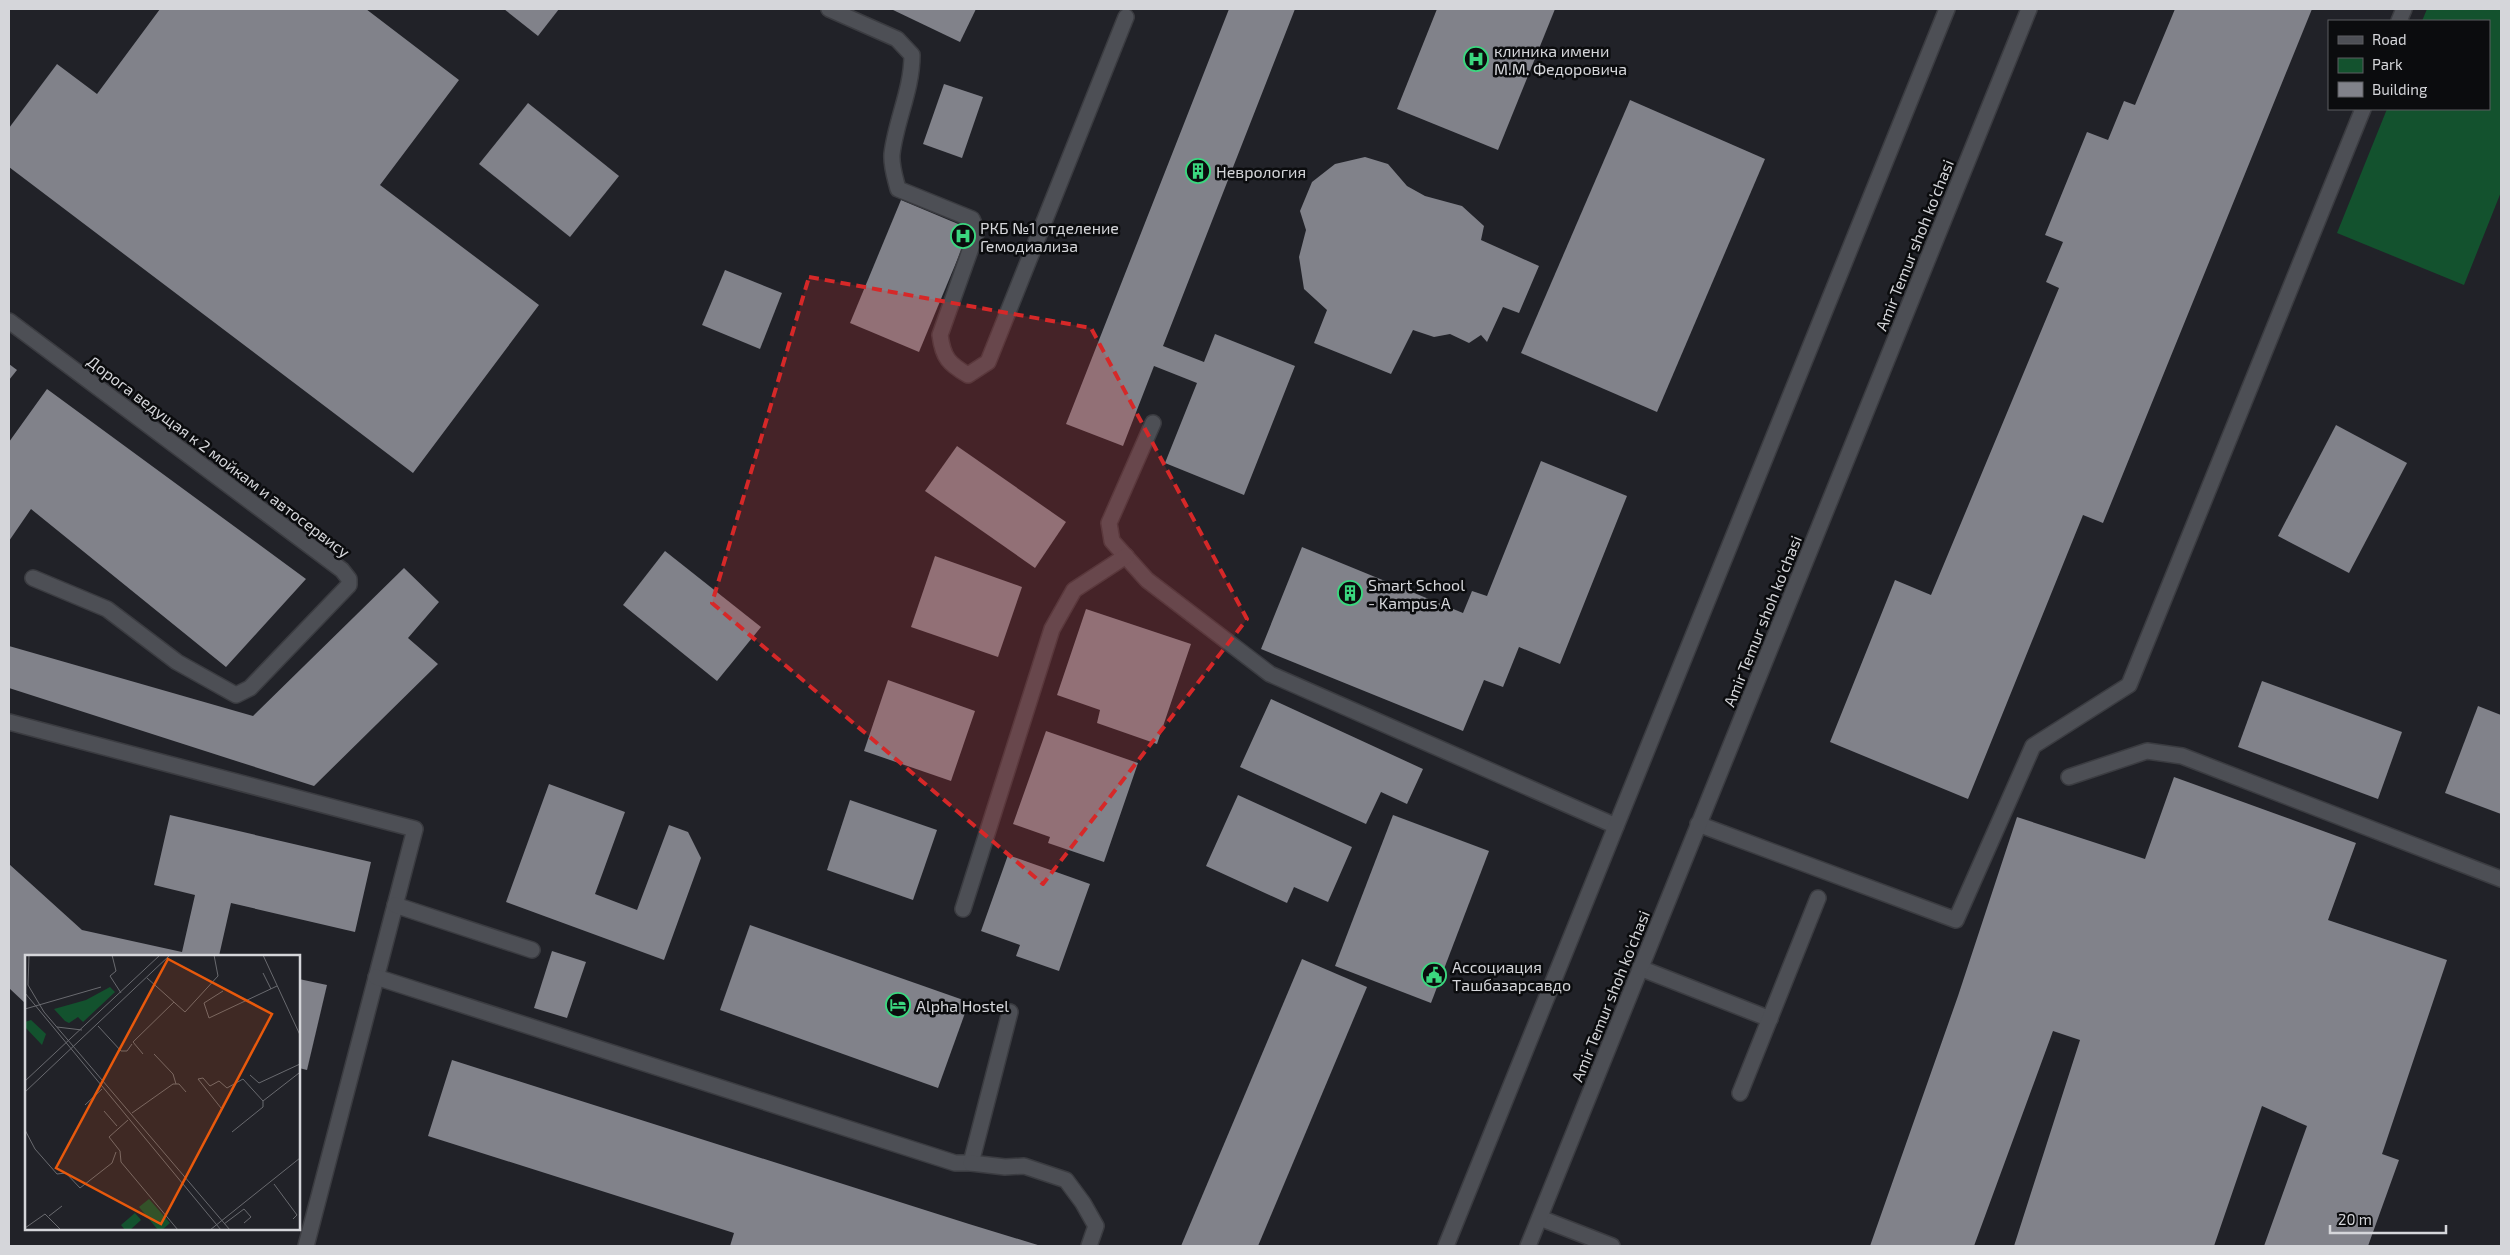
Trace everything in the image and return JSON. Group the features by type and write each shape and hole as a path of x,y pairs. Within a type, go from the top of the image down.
{"main road":[{"path":"829,9 897,39 912,55 912,74 892,154 892,169 898,188 972,219 978,231 940,335 942,350 951,365 968,375 988,362 1126,17"},
{"path":"1446,1246 1947,9"},
{"name":"Amir Temur shoh ko'chasi","path":"1528,1246 2029,9"},
{"path":"1698,824 1956,920 2033,746 2129,686 2364,110"},
{"name":"Дорога ведущая к 2 мойкам и автосервису","path":"9,321 342,570 349,579 349,585 250,688 236,695 176,662 107,609 33,578"},
{"path":"1153,423 1109,524 1112,541 1148,580 1270,674 1616,826"},
{"path":"963,909 1052,630 1074,590 1126,556"},
{"path":"9,722 415,829 306,1246"},
{"path":"2069,777 2147,751 2182,756 2501,878"},
{"path":"1740,1093 1818,898"},
{"path":"395,905 532,950"},
{"path":"1640,968 1770,1019"},
{"path":"376,977 955,1163 1005,1167 1024,1166 1066,1180 1083,1203 1096,1226 1089,1246"},
{"path":"971,1163 1010,1012"},
{"path":"1540,1218 1612,1246"}],"highlighted area":[{"path":"809,277 1091,328 1247,619 1043,884 712,603"}],"green space":[{"path":"2427,9 2501,9 2501,192 2464,285 2337,233 2387,110 2490,110 2490,20 2422,20"}],"building":[{"path":"160,9 366,9 459,80 380,185 539,305 413,473 9,167 9,128 57,64 97,94"},
{"path":"504,9 559,9 538,36"},
{"path":"891,9 976,9 960,42"},
{"name":"Неврология","path":"1229,9 1295,9 1163,346 1204,362 1215,334 1295,366 1244,495 1165,463 1197,383 1154,366 1123,446 1066,424"},
{"name":"клиника имени М.М. Федоровича","path":"1437,9 1555,9 1498,150 1397,109"},
{"path":"2175,9 2312,9 2103,523 2083,515 1968,799 1830,742 1895,580 1931,595 2059,288 2046,282 2063,242 2045,235 2087,132 2108,140 2124,101 2135,105"},
{"path":"944,84 983,97 962,158 923,144"},
{"path":"1630,100 1765,159 1657,412 1521,353"},
{"path":"528,103 619,176 570,237 479,164"},
{"path":"1365,157 1388,164 1407,186 1425,196 1462,206 1484,226 1481,240 1539,266 1519,313 1503,307 1487,342 1481,335 1469,343 1450,334 1434,337 1413,330 1391,374 1314,343 1327,310 1304,289 1299,257 1306,230 1300,211 1312,182 1335,164"},
{"path":"901,200 970,229 919,352 850,323"},
{"path":"725,270 782,293 760,349 702,325"},
{"path":"9,364 17,370 9,380"},
{"path":"47,389 306,579 226,667 31,509 9,541 9,442"},
{"path":"2336,425 2407,463 2349,573 2278,536"},
{"path":"957,446 1066,522 1035,568 925,491"},
{"name":"Smart School - Kampus A","path":"1541,461 1627,496 1560,664 1519,647 1503,687 1484,680 1463,731 1261,649 1302,547 1463,613 1472,591 1487,596"},
{"path":"665,551 761,627 717,681 623,605"},
{"path":"935,556 1022,587 998,657 911,627"},
{"path":"404,568 439,602 408,638 438,664 314,786 9,688 9,646 253,716"},
{"path":"1086,609 1191,644 1157,744 1097,723 1100,710 1057,695"},
{"path":"888,680 975,711 951,781 864,751"},
{"path":"2262,681 2402,732 2378,799 2238,747"},
{"path":"1271,699 1423,769 1407,804 1381,792 1366,824 1240,767"},
{"path":"2478,706 2501,715 2501,814 2445,793"},
{"path":"1046,731 1138,763 1104,862 1048,843 1050,837 1013,824"},
{"path":"2174,777 2356,843 2328,920 2447,960 2382,1154 2399,1160 2368,1246 2264,1246 2307,1126 2262,1106 2214,1246 2014,1246 2080,1040 2053,1031 1974,1246 1870,1246 1958,996 2017,817 2145,859"},
{"path":"549,784 625,812 595,894 637,910 669,825 688,832 701,858 664,960 506,902"},
{"path":"1238,795 1352,847 1328,902 1294,887 1287,903 1206,866"},
{"path":"850,800 937,830 913,900 827,870"},
{"path":"170,815 371,862 355,932 231,903 219,955 25,955 25,1003 9,988 9,864 82,930 182,952 195,895 154,885"},
{"path":"1393,815 1489,851 1431,1003 1335,966"},
{"path":"1008,855 1090,884 1059,971 1016,956 1020,945 981,931"},
{"path":"750,925 969,1002 938,1088 720,1010"},
{"path":"552,951 586,962 567,1018 534,1008"},
{"path":"1302,959 1367,987 1258,1246 1181,1246"},
{"path":"300,979 327,985 307,1070 300,1068"},
{"path":"452,1060 1041,1246 730,1246 734,1233 428,1136"}],"place":[{"name":"клиника имени М.М. Федоровича","path":"1476,59"},
{"name":"Неврология","path":"1198,171"},
{"name":"РКБ №1 отделение Гемодиализа","path":"963,236"},
{"name":"Smart School - Kampus A","path":"1350,593"},
{"name":"Ассоциация Ташбазарсавдо","path":"1434,975"},
{"name":"Alpha Hostel","path":"898,1005"}]}
